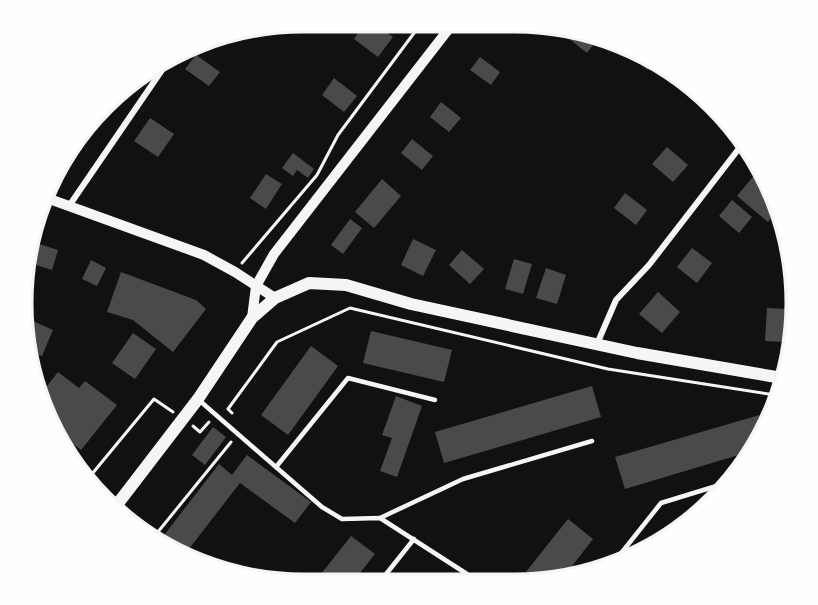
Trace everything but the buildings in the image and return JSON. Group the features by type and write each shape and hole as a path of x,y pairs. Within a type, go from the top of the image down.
{"main road":[{"path":"119,502 198,399 252,318 275,298 309,283 346,285 411,304 596,344 776,377"}],"street":[{"path":"252,318 256,286 283,241 445,32"},
{"path":"69,206 161,72"},
{"path":"596,344 616,300 649,265 739,149"},
{"path":"52,199 204,255 275,298"}],"lane":[{"path":"276,467 348,378 435,400"},
{"path":"198,399 322,507 342,519 380,518 463,479 592,441"},
{"path":"622,552 661,502 714,487"},
{"path":"380,518 467,574"},
{"path":"387,574 414,539"}],"path":[{"path":"235,272 317,175 338,135 415,32"},
{"path":"158,532 243,426 228,409 277,342 350,308 608,369 770,394"},
{"path":"93,473 154,399"}]}
